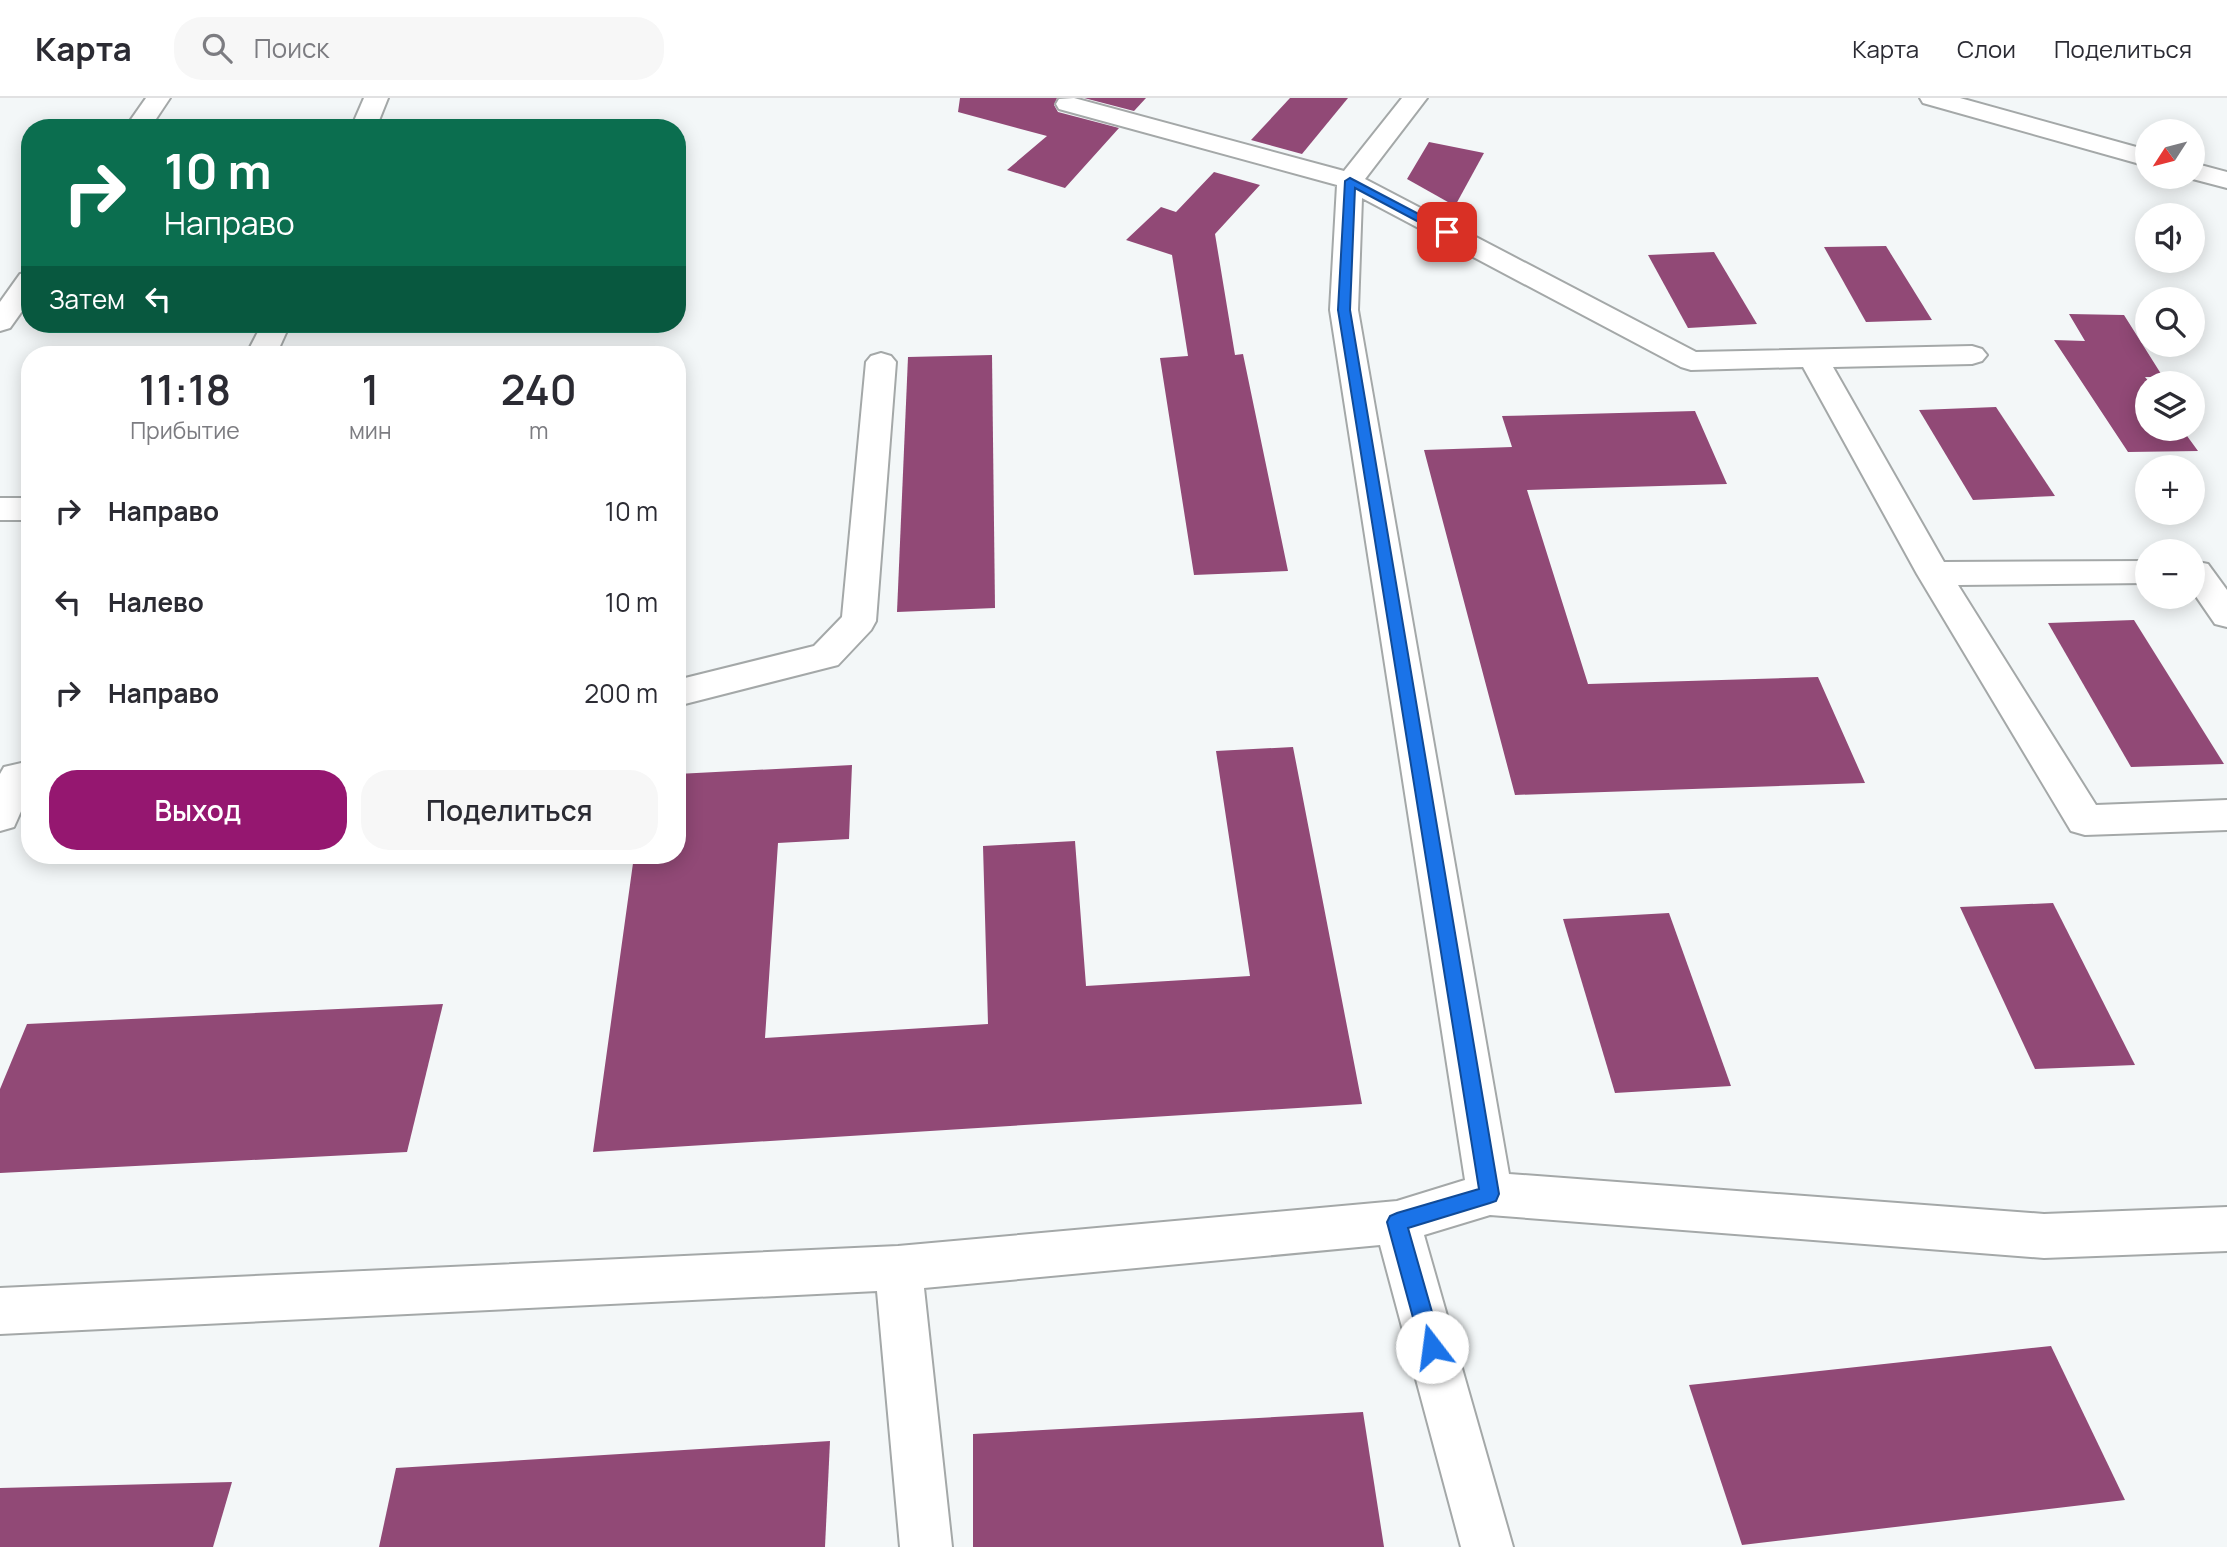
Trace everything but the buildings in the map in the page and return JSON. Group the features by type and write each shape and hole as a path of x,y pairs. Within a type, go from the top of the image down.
{"main road":[{"path":"143,119 158,98"},
{"path":"367,119 376,98"},
{"path":"1415,98 1350,181 1344,310 1490,1194"},
{"path":"1932,98 2135,155"},
{"path":"1068,104 1350,181 1691,360 1972,355"},
{"path":"2205,174 2227,180"},
{"path":"0,322 21,293"},
{"path":"1813,358 1934,574 2085,820 2227,815"},
{"path":"686,691 826,656 859,621 881,362"},
{"path":"0,509 21,509"},
{"path":"1934,574 2135,572"},
{"path":"2205,584 2227,615"},
{"path":"0,816 17,777 21,776"},
{"path":"0,1311 898,1268 1397,1222 1490,1194 2044,1236 2227,1229"},
{"path":"1397,1222 1487,1547"},
{"path":"898,1268 926,1547"}],"route":[{"path":"1432,1347 1397,1222 1490,1194 1344,310 1350,181 1447,232"}]}
